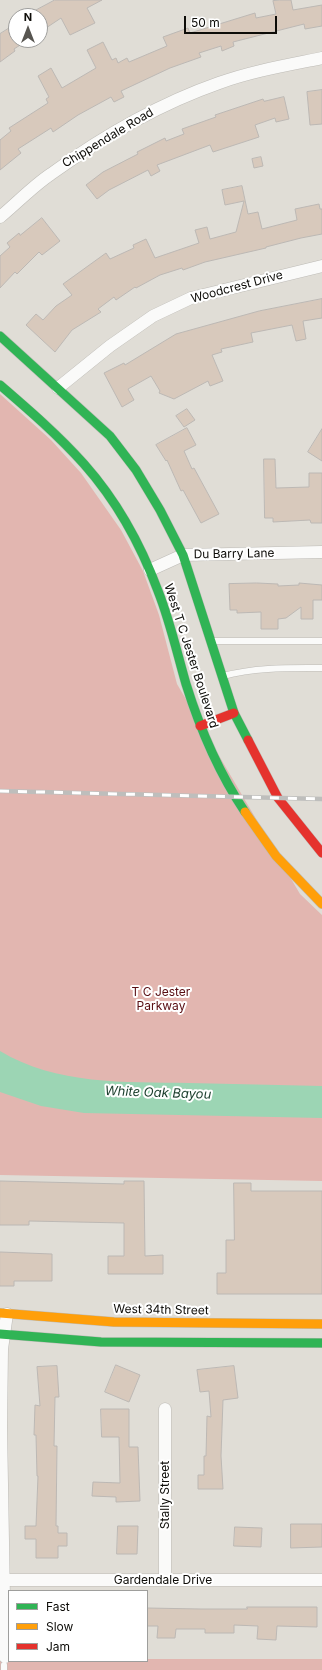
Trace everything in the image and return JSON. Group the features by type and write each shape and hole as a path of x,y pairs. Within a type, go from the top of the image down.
{"main road":[{"name":"West T C Jester Boulevard","path":"0,336 110,436 136,470 160,510 183,555 202,613 209,641 234,713 278,798 322,853"},
{"name":"West T C Jester Boulevard","path":"0,385 75,455 108,494 150,570 171,626 186,683 200,726 233,797 266,842 301,885 322,904"},
{"path":"200,726 234,713"},
{"name":"West 34th Street","path":"3,1313 114,1322 322,1324"},
{"path":"2,1334 101,1342 322,1343"}],"street":[{"name":"Chippendale Road","path":"0,217 50,174 125,125 160,107 219,83 279,67 322,58"},
{"name":"Woodcrest Drive","path":"58,388 110,346 153,316 191,298 322,266"},
{"name":"Du Barry Lane","path":"150,570 183,555 322,552"},
{"path":"3,1313 1,1427 5,1664"},
{"name":"Stally Street","path":"165,1409 166,1580"},
{"name":"Gardendale Drive","path":"4,1580 322,1580"}],"lane":[{"path":"209,641 322,641"},
{"path":"222,676 242,670 322,668"}],"green space":[{"name":"T C Jester Parkway","path":"0,394 51,440 81,473 121,530 143,571 159,615 177,684 300,894 322,915 322,1181 0,1175"},
{"path":"148,1659 322,1659 322,1670 0,1670 0,1660 8,1660 8,1662 148,1662"}],"water":[{"name":"White Oak Bayou","path":"0,1051 22,1062 44,1070 68,1076 92,1079 140,1082 322,1086 322,1118 84,1113 41,1106 0,1092"}],"building":[{"path":"55,0 102,0 87,8 95,23 70,35 61,18 48,27 48,8 40,8"},
{"path":"291,0 293,10 322,5 322,26 305,29 304,24 233,42 234,46 222,51 221,46 199,53 201,57 170,68 121,91 124,97 114,102 111,97 78,115 53,132 51,128 18,149 21,153 0,170 0,140 11,131 9,128 48,103 46,99 49,97 38,76 51,68 62,88 96,68 87,50 103,42 112,60 116,58 118,63 127,58 129,62 167,46 163,37 188,28 190,33 255,13 256,18 276,14 273,1"},
{"path":"8,29 8,48 16,48 14,49 15,51 0,62 0,34"},
{"path":"322,90 322,124 310,125 307,92"},
{"path":"284,97 289,119 276,122 275,118 255,125 259,137 213,152 210,145 157,165 160,171 151,176 148,170 109,190 97,199 86,185 103,172 138,154 137,152 165,138 166,141 184,134 182,129 216,117 215,115 263,99 264,101"},
{"path":"261,157 263,166 254,168 252,159"},
{"path":"242,186 248,214 258,212 262,229 297,220 295,209 319,204 320,209 322,209 322,234 205,262 183,270 182,268 160,275 136,288 135,287 116,300 114,297 98,309 101,312 72,330 55,352 26,325 36,314 43,320 56,306 72,295 63,284 106,253 110,259 134,248 133,245 146,239 155,258 199,243 195,230 207,227 210,239 236,232 244,201 225,205 222,190"},
{"path":"42,218 60,241 42,255 39,252 17,274 15,272 0,288 0,256 10,247 7,243"},
{"path":"322,299 322,318 303,321 306,339 296,341 292,325 251,333 253,342 221,349 222,352 212,355 223,381 210,386 208,381 174,399 159,393 160,391 151,376 128,389 134,400 122,407 104,373 124,363 125,365 176,334 259,311"},
{"path":"187,409 195,420 184,427 176,416"},
{"path":"187,428 196,445 184,451 192,469 194,468 219,514 201,523 183,490 181,491 167,460 166,461 156,445"},
{"path":"322,429 322,461 308,452"},
{"path":"264,459 275,459 276,488 309,487 309,473 322,473 322,523 311,523 310,520 273,522 273,518 265,518"},
{"path":"299,583 322,585 322,600 313,600 313,619 301,619 301,607 286,618 278,619 278,629 261,629 261,612 237,613 237,610 230,610 229,584 278,584 278,586 299,585"},
{"path":"0,1181 124,1184 124,1181 144,1181 145,1256 163,1255 163,1274 108,1274 108,1256 124,1256 124,1223 29,1221 29,1225 0,1225"},
{"path":"234,1183 251,1183 251,1191 322,1191 322,1294 217,1294 217,1273 226,1273 226,1240 234,1240"},
{"path":"0,1252 52,1254 52,1281 14,1281 14,1286 0,1286"},
{"path":"116,1365 140,1375 129,1402 105,1392"},
{"path":"57,1366 59,1397 55,1397 54,1446 57,1446 56,1526 58,1526 58,1533 67,1533 67,1546 58,1546 58,1558 36,1558 36,1539 25,1539 25,1526 36,1526 38,1476 36,1435 34,1435 35,1405 40,1406 37,1367"},
{"path":"234,1366 238,1398 223,1400 221,1456 223,1489 198,1489 198,1475 204,1475 207,1416 211,1417 209,1391 200,1392 197,1370"},
{"path":"101,1409 129,1409 129,1447 138,1447 140,1501 116,1502 116,1497 92,1496 93,1482 120,1483 119,1437 102,1437"},
{"path":"291,1524 322,1524 322,1547 291,1548"},
{"path":"118,1526 138,1526 137,1554 117,1554"},
{"path":"235,1527 262,1528 261,1547 234,1546"},
{"path":"247,1607 317,1607 317,1627 277,1626 276,1640 257,1639 258,1626 234,1625 234,1633 205,1633 205,1629 176,1629 175,1638 157,1638 158,1626 148,1626 148,1608 247,1609"}],"railway":[{"path":"0,791 322,799"}],"traffic: fast":[{"path":"0,336 110,436 136,470 160,510 183,555 234,713 248,740"},
{"path":"0,385 74,453 96,478 127,524 144,557 162,602 197,718 227,782 245,812"},
{"path":"0,1334 101,1342 322,1343"}],"traffic: slow":[{"path":"245,812 276,856 322,904"},
{"path":"0,1313 114,1322 322,1324"}],"traffic: jam":[{"path":"200,726 234,713"},
{"path":"248,740 278,798 322,853"}]}
